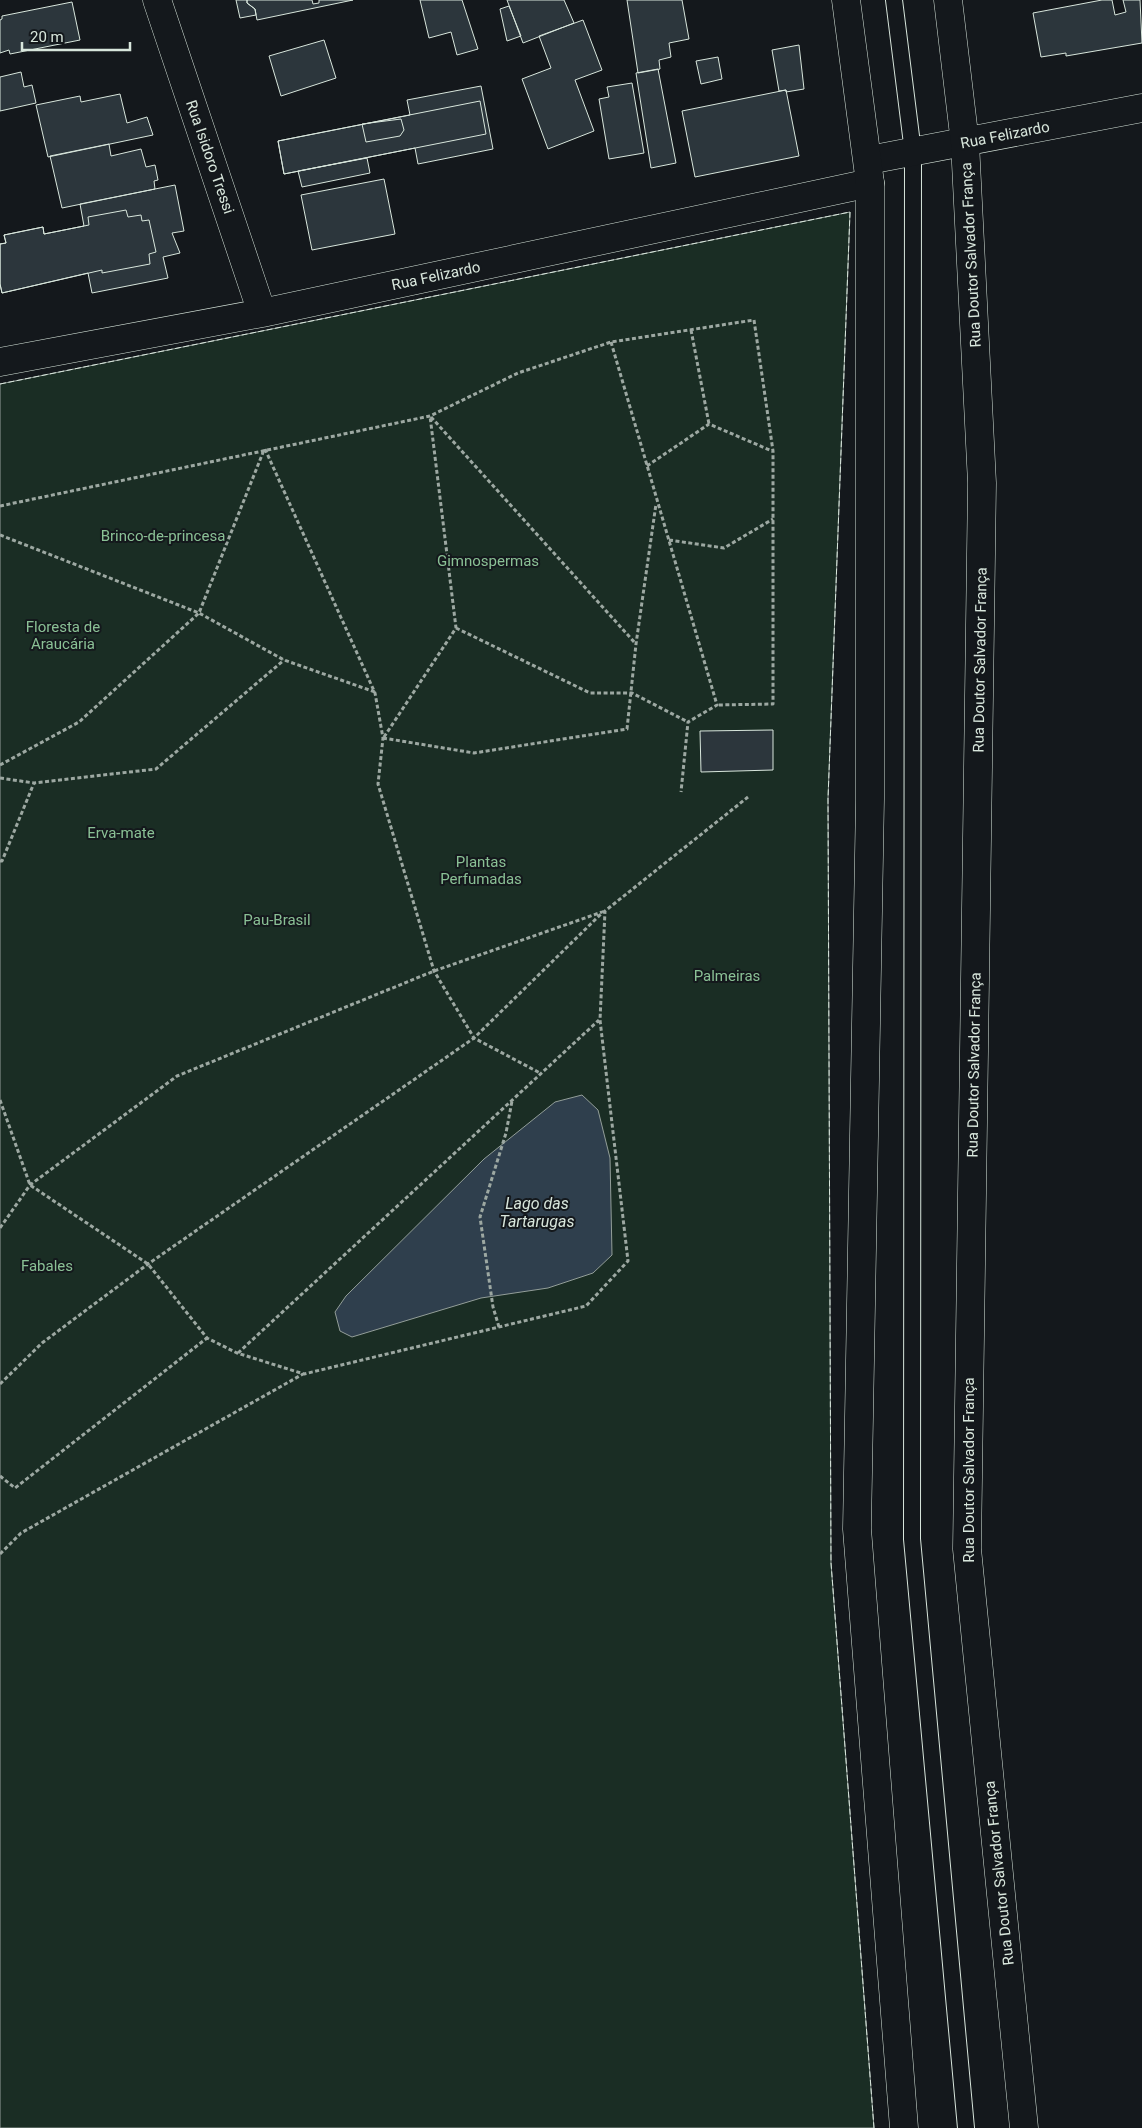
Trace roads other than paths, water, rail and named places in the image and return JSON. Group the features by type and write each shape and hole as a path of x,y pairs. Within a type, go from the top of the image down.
{"main road":[{"name":"Rua Isidoro Tressi","path":"157,0 262,313"},
{"path":"846,0 869,172 870,799 857,1528 904,2128"},
{"name":"Rua Doutor Salvador França","path":"948,0 965,143 982,483 967,1549 1024,2128"},
{"name":"Rua Felizardo","path":"0,362 262,313 869,172 913,152 1142,108"}],"lane":[{"path":"894,0 913,152 912,1539 966,2128"}],"water":[{"name":"Lago das Tartarugas","path":"582,1095 598,1110 610,1158 612,1255 593,1273 548,1288 481,1298 352,1337 340,1331 335,1312 346,1296 484,1159 555,1102"}],"park label":[{"name":"Brinco-de-princesa","path":"163,536"},
{"name":"Gimnospermas","path":"488,561"},
{"name":"Floresta de Araucária","path":"63,636"},
{"name":"Erva-mate","path":"121,833"},
{"name":"Plantas Perfumadas","path":"481,870"},
{"name":"Pau-Brasil","path":"277,920"},
{"name":"Palmeiras","path":"727,976"},
{"name":"Fabales","path":"47,1266"}]}
